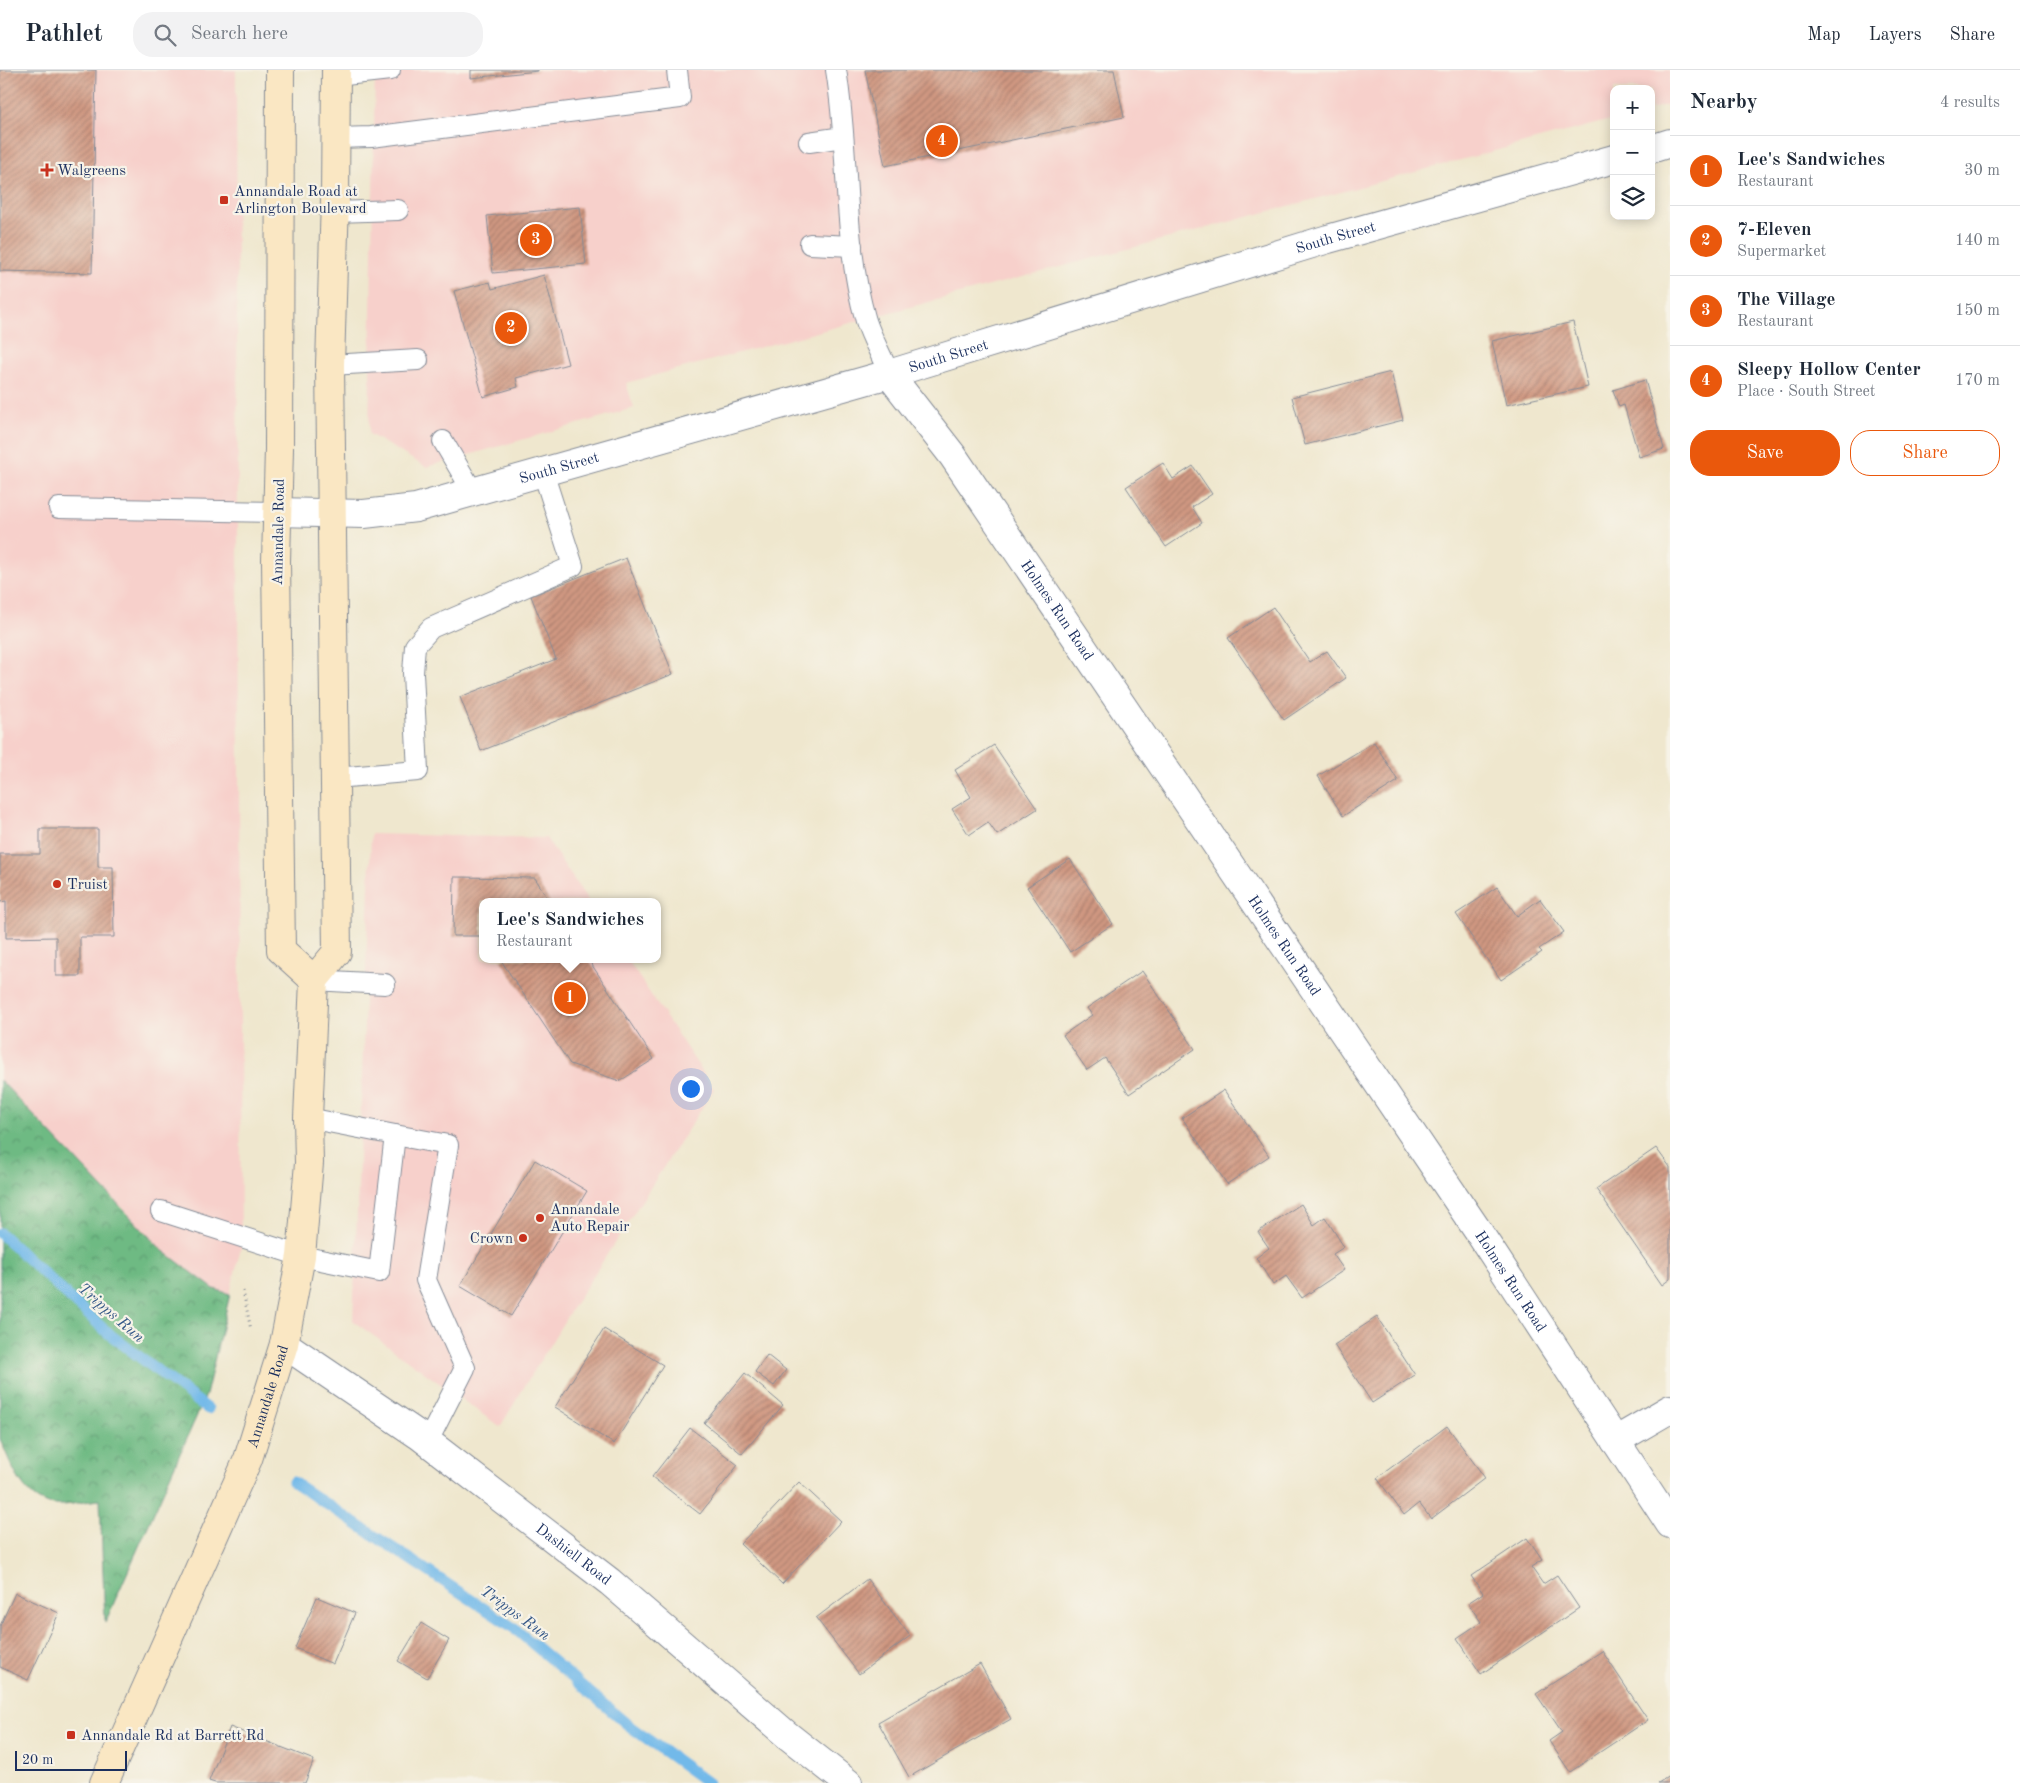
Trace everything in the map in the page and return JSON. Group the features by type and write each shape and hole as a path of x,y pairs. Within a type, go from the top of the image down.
{"main road":[{"name":"Annandale Road","path":"104,1783 248,1459 284,1344 301,1256 309,1163 308,1118 314,980 281,950 276,512 279,449 280,70"},
{"path":"314,980 337,952 330,365 335,212 336,73"}],"street":[{"path":"1655,148 1670,144"},
{"name":"South Street","path":"276,512 364,514 416,508 889,374 1328,239 1610,160"},
{"name":"Holmes Run Road","path":"889,374 958,464 1478,1231 1670,1524"},
{"name":"Dashiell Road","path":"284,1344 428,1441 610,1582 787,1735 848,1783"},
{"path":"1615,1441 1670,1409"}],"lane":[{"path":"336,73 390,70"},
{"path":"336,138 371,137 680,98 677,70"},
{"path":"836,70 841,102 852,246 867,323 889,374"},
{"path":"809,142 843,137"},
{"path":"335,212 398,210"},
{"path":"810,244 852,246"},
{"path":"330,365 418,360"},
{"path":"443,441 473,492"},
{"path":"335,778 418,772 413,673 415,646 430,628 573,566 543,472"},
{"path":"59,508 276,512"},
{"path":"314,980 385,984"},
{"path":"308,1118 448,1145 426,1280 465,1368 428,1441"},
{"path":"161,1211 301,1256 379,1272 394,1135"}],"shaded area":[{"path":"0,70 236,70 241,1247 206,1395 105,1623 96,1410 6,1452 0,1439"},
{"path":"375,70 1670,70 1670,104 1655,108 1655,85 1610,85 1610,120 626,383 634,408 426,467 369,434"},
{"path":"371,834 546,838 586,898 479,898 479,963 630,963 714,1089 566,1318 500,1427 353,1321"}],"green space":[{"path":"0,1080 162,1250 214,1289 230,1294 206,1395 105,1623 100,1500 65,1505 43,1502 26,1489 19,1480 0,1439"}],"building":[{"name":"Walgreens","path":"0,70 96,70 92,273 0,271"},
{"path":"471,70 538,70 538,71 471,78"},
{"path":"865,70 1114,70 1124,117 885,166"},
{"path":"580,207 586,264 493,273 487,216"},
{"path":"544,275 568,364 516,378 518,387 483,397 454,291 490,282 492,289"},
{"path":"1573,322 1588,387 1506,405 1492,341"},
{"path":"1391,372 1403,420 1305,445 1292,397"},
{"path":"1645,380 1664,449 1639,457 1624,405 1619,407 1613,390"},
{"path":"1163,463 1173,479 1193,466 1212,494 1192,507 1202,523 1166,547 1126,487"},
{"path":"626,558 673,674 481,751 460,697 556,659 531,596"},
{"path":"1273,607 1310,662 1327,651 1346,678 1284,720 1228,638"},
{"path":"1374,742 1398,781 1343,816 1318,776"},
{"path":"994,745 1037,809 997,835 988,822 969,835 952,809 971,797 955,770"},
{"name":"Truist","path":"40,829 98,829 98,867 113,867 114,937 80,937 80,976 56,976 56,937 6,938 6,901 0,902 0,854 40,854"},
{"path":"1070,859 1113,924 1070,952 1027,887"},
{"path":"454,877 535,878 548,898 479,898 479,936 453,936"},
{"path":"1497,887 1517,916 1540,899 1564,932 1539,949 1542,952 1501,980 1456,914"},
{"path":"503,963 591,963 654,1059 620,1081 570,1064"},
{"path":"1142,971 1195,1049 1129,1094 1105,1058 1087,1070 1063,1035 1092,1015 1087,1008"},
{"path":"1224,1090 1269,1156 1227,1184 1182,1118"},
{"path":"1656,1148 1670,1167 1670,1279 1662,1285 1596,1189"},
{"name":"Crown","path":"535,1160 587,1191 511,1316 460,1286"},
{"path":"1301,1204 1314,1225 1325,1217 1344,1247 1333,1254 1344,1270 1302,1298 1286,1276 1273,1285 1256,1258 1269,1248 1258,1232"},
{"path":"1377,1317 1415,1375 1372,1403 1334,1345"},
{"path":"604,1329 663,1365 614,1444 555,1407"},
{"path":"767,1355 786,1370 774,1386 755,1372"},
{"path":"745,1373 783,1405 742,1454 704,1423"},
{"path":"1447,1426 1485,1478 1431,1519 1419,1503 1404,1515 1377,1478"},
{"path":"690,1428 738,1465 700,1514 652,1477"},
{"path":"799,1482 841,1521 782,1584 740,1544"},
{"path":"1527,1538 1542,1560 1531,1567 1543,1584 1557,1575 1579,1608 1481,1674 1457,1638 1481,1622 1468,1603 1483,1593 1471,1576"},
{"path":"867,1579 910,1636 859,1674 816,1618"},
{"path":"15,1593 59,1613 28,1680 0,1667 0,1626"},
{"path":"317,1597 355,1613 333,1664 295,1648"},
{"path":"421,1623 449,1640 427,1678 398,1661"},
{"path":"1602,1651 1648,1720 1570,1772 1549,1741 1562,1732 1536,1694"},
{"path":"980,1664 1011,1719 909,1777 878,1722"},
{"path":"230,1727 314,1760 305,1783 215,1783 209,1781"},
{"path":"1669,1776 1670,1783 1658,1783"}],"waterway":[{"name":"Tripps Run","path":"0,1233 108,1333 208,1409"},
{"name":"Tripps Run","path":"293,1482 514,1628 628,1725 708,1783"}],"place":[{"name":"Sleepy Hollow Center","path":"942,141"},
{"name":"Walgreens","path":"47,170"},
{"name":"Annandale Road at Arlington Boulevard","path":"224,200"},
{"name":"The Village","path":"536,240"},
{"name":"7-Eleven","path":"511,328"},
{"name":"Truist","path":"57,884"},
{"name":"Lee's Sandwiches","path":"570,998"},
{"name":"Annandale Auto Repair","path":"540,1218"},
{"name":"Crown","path":"523,1238"},
{"name":"Annandale Rd at Barrett Rd","path":"71,1735"}]}
